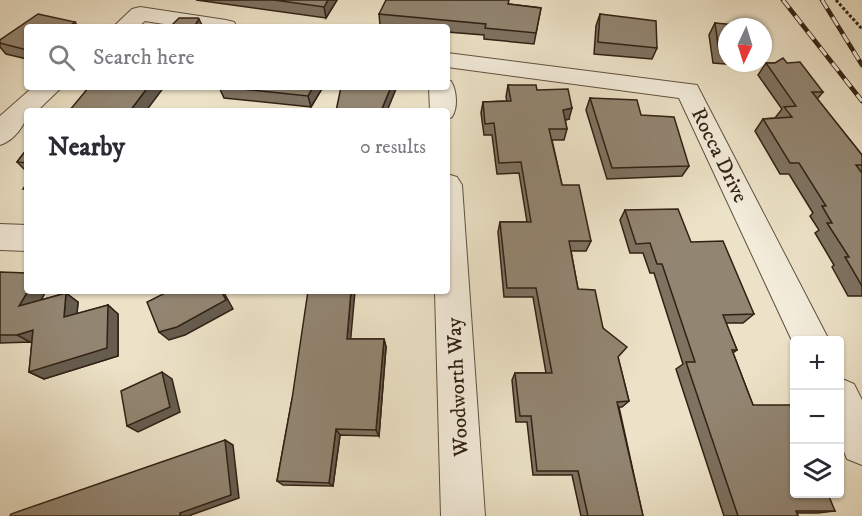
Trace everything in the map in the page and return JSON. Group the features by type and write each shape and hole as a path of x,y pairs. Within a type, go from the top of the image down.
{"street":[{"path":"128,24 140,14 206,24"},
{"name":"Rocca Drive","path":"450,60 688,91 809,336"},
{"path":"25,108 46,90"},
{"path":"442,90 443,108"},
{"path":"0,135 12,119 24,109"},
{"path":"0,237 24,238"},
{"name":"Woodworth Way","path":"450,247 463,516"},
{"path":"844,406 862,444"}],"path":[{"path":"836,0 862,29"}],"building":[{"path":"274,0 328,0 324,7"},
{"path":"386,0 509,0 508,4 541,8 536,33 485,28 486,24 379,14"},
{"path":"38,14 75,22 72,24 24,24 24,49 0,43 0,40"},
{"path":"600,14 656,21 657,48 598,42"},
{"path":"179,18 199,19 196,24 173,24"},
{"path":"715,23 718,23 718,44"},
{"path":"783,58 787,63 800,62 823,92 812,92 862,155 862,165 856,165 862,173 862,286 845,257 849,257 827,223 832,223 822,206 826,206 799,163 790,163 763,119 792,117 784,107 796,106 772,72 772,63"},
{"path":"508,85 536,85 537,90 568,89 572,108 563,110 567,129 549,129 562,185 579,185 591,241 569,241 578,289 595,290 603,328 627,347 618,357 629,401 617,402 643,516 588,516 578,471 537,471 531,416 520,416 515,373 552,373 536,288 507,288 500,222 531,222 521,162 499,163 494,123 485,124 483,102 511,101"},
{"path":"86,90 146,90 132,108 72,108"},
{"path":"251,90 311,90 308,96"},
{"path":"340,90 390,90 382,108 337,108"},
{"path":"590,98 637,100 641,115 674,117 689,166 612,168"},
{"path":"24,153 24,163 17,162"},
{"path":"678,209 691,242 723,241 754,314 723,315 737,350 732,350 753,405 790,405 790,498 830,498 835,511 796,511 798,516 738,516 686,362 695,362 662,264 657,264 650,243 636,244 625,210"},
{"path":"0,272 24,273 24,294 26,294 19,306 62,294 66,294 64,317 108,305 107,348 29,372 33,330 17,335 0,335"},
{"path":"163,294 223,294 226,300 177,327 159,332 147,302"},
{"path":"308,294 351,294 347,339 384,339 376,430 336,429 329,483 277,481"},
{"path":"162,372 170,407 127,426 121,391"},
{"path":"225,440 231,495 180,513 180,516 10,516 11,514"}],"railway":[{"path":"783,0 862,101"},
{"path":"822,0 862,65"}]}
